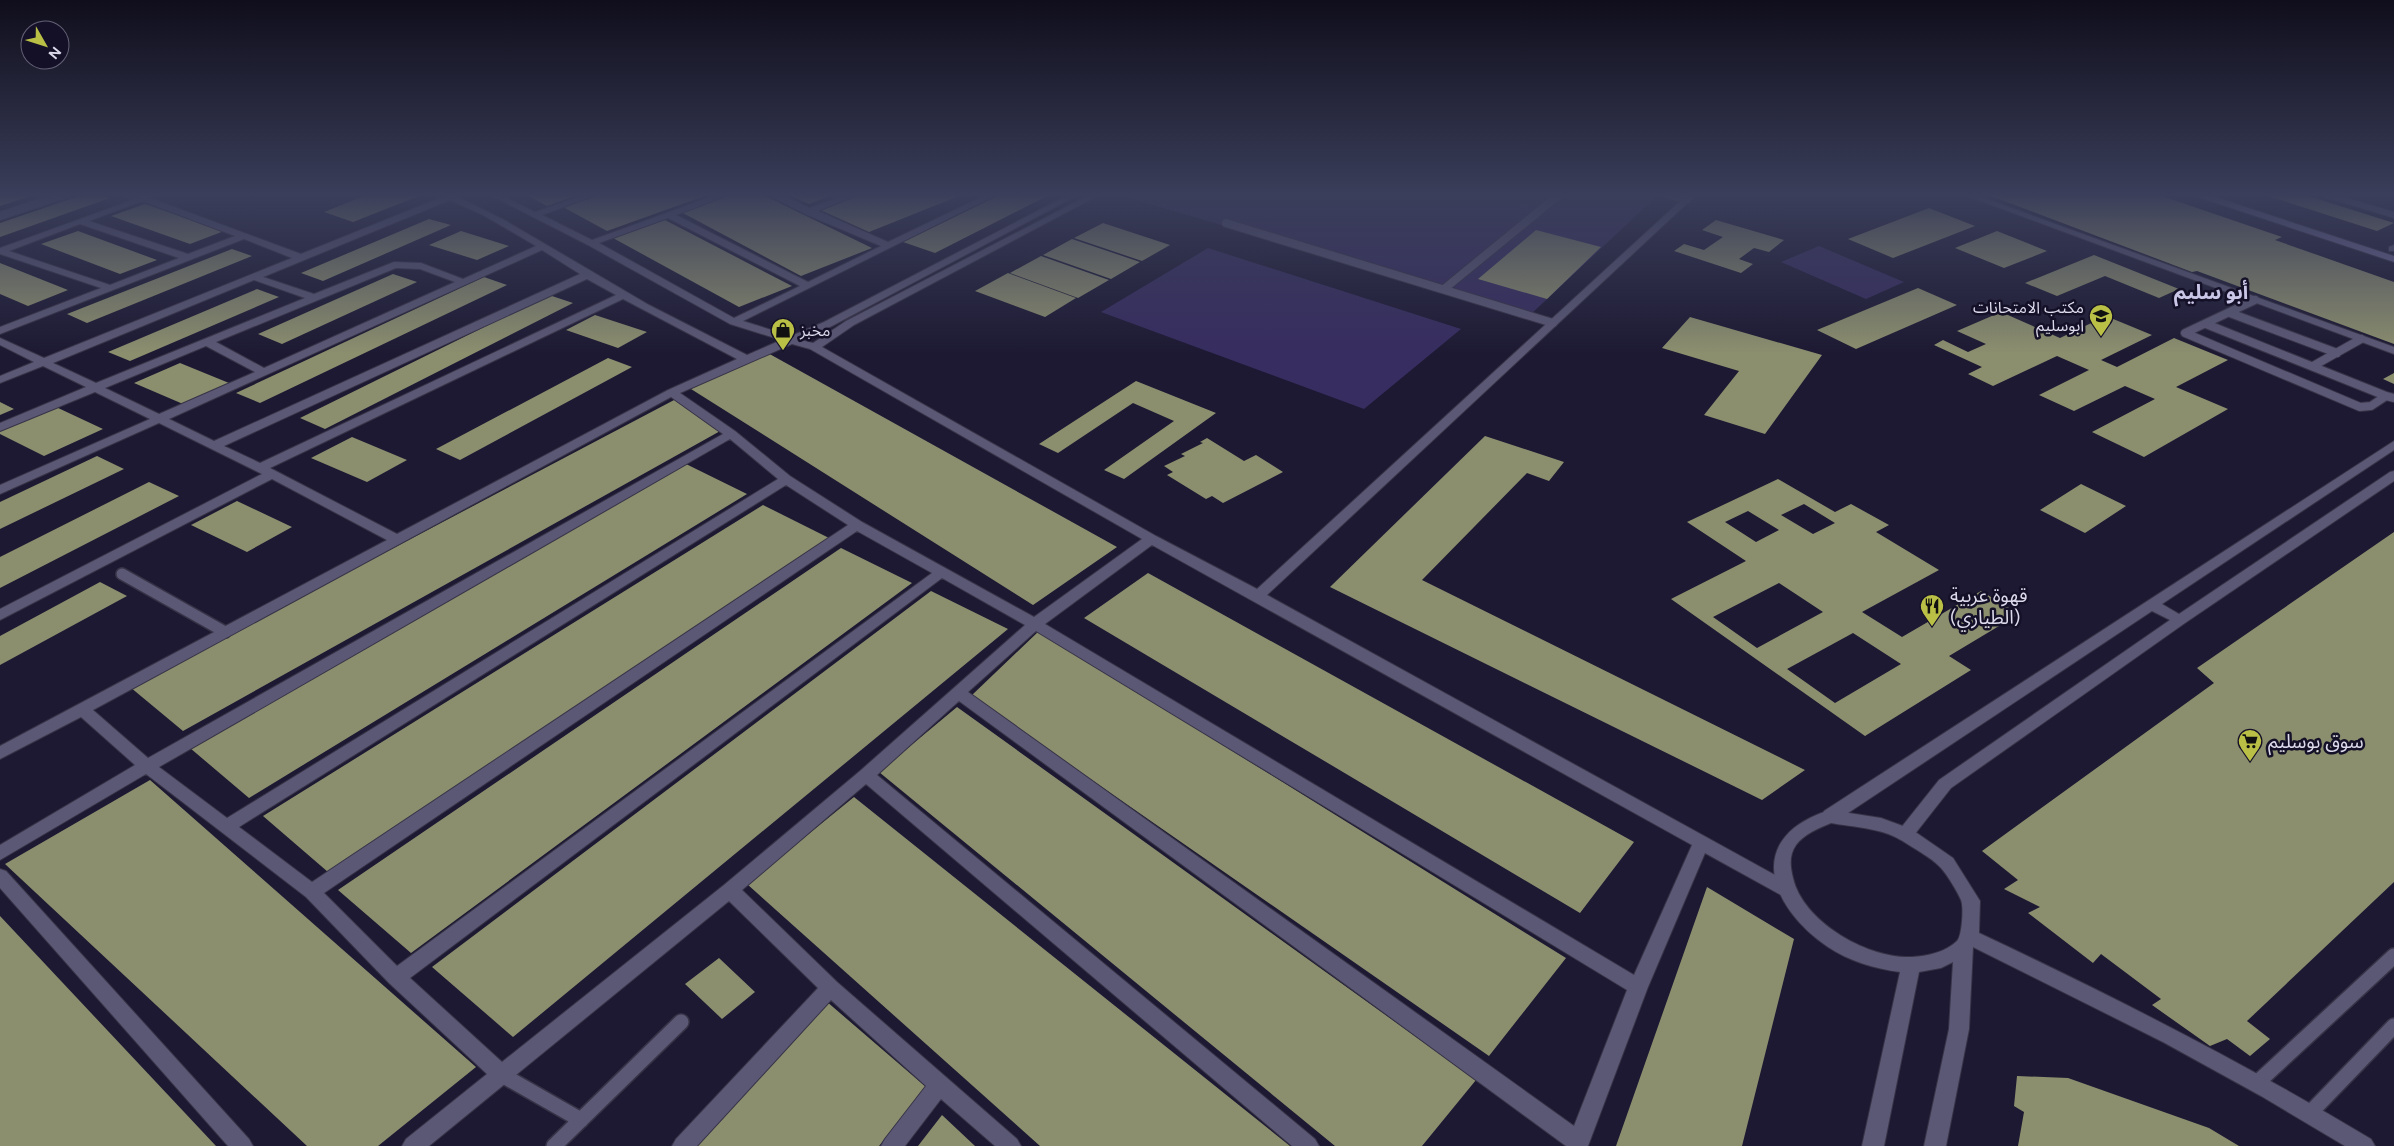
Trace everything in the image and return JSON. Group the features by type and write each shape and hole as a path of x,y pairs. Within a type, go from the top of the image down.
{"main road":[{"path":"2382,247 2394,251"}],"street":[{"path":"158,247 189,258"},
{"path":"0,339 110,288 215,247"},
{"path":"274,247 302,258"},
{"path":"0,380 327,247"},
{"path":"4,485 161,419 541,247"},
{"path":"543,247 699,337 745,359"},
{"path":"599,247 734,322 814,347 1151,539 1702,841 1787,890"},
{"path":"732,247 807,285"},
{"path":"734,322 881,247"},
{"path":"0,753 672,392 835,320 974,247"},
{"path":"814,347 850,323 995,247"},
{"path":"1258,596 1634,247"},
{"path":"2112,247 2394,351"},
{"path":"0,251 110,288"},
{"path":"0,427 378,270 411,263 463,282"},
{"path":"215,445 588,274"},
{"path":"254,277 313,297"},
{"path":"0,615 266,471 624,295"},
{"path":"0,339 215,445 396,539"},
{"path":"207,342 264,372"},
{"path":"672,392 731,434 786,479 857,525 1035,624 1638,987"},
{"path":"0,854 147,766 731,434"},
{"path":"1967,942 1941,960 1911,965 1886,962 1860,954 1836,942 1815,926 1798,908 1787,890 1781,863 1789,841 1808,825 1830,816 2394,445"},
{"path":"1905,834 1946,784 2180,620 2394,476"},
{"path":"228,826 786,479"},
{"path":"312,892 857,525"},
{"path":"412,1146 730,890 866,776 960,694 1035,624 1151,539"},
{"path":"396,977 942,572"},
{"path":"2151,604 2180,620"},
{"path":"960,694 1578,1144 1638,987 1702,841"},
{"path":"83,710 147,766 312,892 396,977 502,1075"},
{"path":"866,776 1308,1146"},
{"path":"1830,816 1881,825 1905,834 1947,863 1971,901 1959,1029 1935,1146"},
{"path":"0,876 242,1146"},
{"path":"730,890 830,988 1010,1146"},
{"path":"1967,942 2147,1023 2258,1082 2364,1146"},
{"path":"1873,1146 1911,965"},
{"path":"683,1146 830,988"},
{"path":"892,1146 940,1084"}],"lane":[{"path":"1306,247 1553,322"},
{"path":"1444,290 1495,247"},
{"path":"2255,300 2185,333 2360,407 2371,406 2390,397"},
{"path":"2230,312 2336,353"},
{"path":"2206,324 2390,397"},
{"path":"2313,366 2362,339"},
{"path":"122,574 225,632"},
{"path":"2258,1082 2394,956"},
{"path":"554,1146 681,1022"},
{"path":"2310,1113 2394,1026"},
{"path":"502,1075 581,1120"}],"shaded area":[{"path":"1299,247 1602,247 1530,315"},
{"path":"1815,247 1822,247 1904,282 1866,299 1781,262"},
{"path":"1208,248 1461,329 1364,409 1101,312"}],"building":[{"path":"50,247 123,247 157,260 120,274"},
{"path":"361,247 400,247 323,281 301,273"},
{"path":"437,247 506,247 477,260"},
{"path":"630,247 718,247 792,286 739,307"},
{"path":"748,247 872,248 801,276"},
{"path":"919,247 946,247 935,253"},
{"path":"1057,247 1097,247 1140,262 1111,279 1043,255"},
{"path":"1102,247 1166,247 1142,261"},
{"path":"1515,247 1601,247 1547,299 1478,279"},
{"path":"1679,247 1696,247 1704,250 1708,247 1775,247 1769,252 1754,248 1739,259 1753,264 1741,273 1674,251"},
{"path":"1868,247 1920,247 1893,258"},
{"path":"2038,247 2047,251 2004,268 1955,248"},
{"path":"2127,247 2296,247 2394,282 2394,344 2197,271 2192,272"},
{"path":"232,249 252,256 87,323 67,314"},
{"path":"2094,255 2179,289 2159,298 2105,276 2057,296 2025,283"},
{"path":"1041,256 1109,280 1078,298 1010,273"},
{"path":"0,263 68,290 28,306 0,294"},
{"path":"1008,273 1076,298 1045,317 975,291"},
{"path":"393,274 417,282 282,344 258,334"},
{"path":"484,277 507,285 260,403 236,393"},
{"path":"1918,288 1957,305 1856,349 1817,330"},
{"path":"257,289 279,297 130,361 108,352"},
{"path":"549,295 573,303 325,429 300,418"},
{"path":"2001,312 2060,338 2106,316 2152,335 2101,360 2117,367 2174,338 2228,360 2176,387 2228,409 2144,457 2092,432 2155,399 2125,386 2074,411 2039,395 2089,370 2057,356 1993,386 1968,374 1982,367 1934,345 1943,340 1968,352 1986,344 1957,331"},
{"path":"595,315 647,332 618,348 566,330"},
{"path":"1690,317 1822,355 1765,434 1704,415 1739,371 1662,348"},
{"path":"766,352 1117,547 1033,605 691,389"},
{"path":"608,358 632,367 460,460 436,449"},
{"path":"180,363 229,383 183,404 134,383"},
{"path":"2394,373 2394,384 2383,379"},
{"path":"1136,381 1216,413 1124,479 1104,470 1174,421 1133,403 1058,453 1039,444"},
{"path":"676,399 722,430 183,731 130,687"},
{"path":"0,402 14,409 0,415"},
{"path":"56,407 103,429 44,456 0,434 0,431"},
{"path":"1485,436 1564,462 1549,481 1527,473 1422,580 1805,770 1762,800 1330,587"},
{"path":"352,437 407,460 367,482 311,458"},
{"path":"1207,438 1244,461 1256,455 1283,472 1223,503 1212,496 1206,499 1167,475 1173,472 1164,466 1185,456 1181,454 1203,443 1200,442"},
{"path":"97,456 124,469 0,529 0,502"},
{"path":"686,464 747,494 249,798 190,748"},
{"path":"1778,479 1835,512 1851,504 1889,525 1876,532 1939,570 1862,612 1902,637 1981,591 2019,614 1949,656 1971,670 1865,736 1671,599 1746,561 1687,522","holes":["1804,504 1835,523 1813,534 1781,515","1748,511 1779,530 1756,542 1725,522","1779,583 1823,612 1757,648 1713,617","1853,633 1901,664 1835,703 1787,669"]},
{"path":"149,482 179,496 0,588 0,557"},
{"path":"2081,484 2126,506 2085,533 2040,510"},
{"path":"237,501 292,527 247,552 191,525"},
{"path":"763,505 829,538 328,872 263,816"},
{"name":"سوق بوسليم","path":"2394,532 2394,882 2247,1021 2270,1039 2250,1056 2227,1039 2210,1046 2152,1005 2161,999 2101,954 2093,963 2028,913 2040,907 2004,889 2018,880 1982,851 2214,683 2197,668"},
{"path":"841,548 912,583 411,953 338,890"},
{"path":"1148,573 1634,842 1580,913 1084,618"},
{"path":"100,582 127,596 0,665 0,636"},
{"path":"931,591 1008,629 513,1037 432,967"},
{"path":"1039,631 1566,958 1489,1056 971,696"},
{"path":"957,707 1476,1080 1422,1146 1335,1146 879,772"},
{"path":"150,780 476,1067 378,1146 307,1146 5,864"},
{"path":"854,797 1290,1146 1040,1146 747,884"},
{"path":"1707,887 1794,939 1742,1146 1616,1146"},
{"path":"0,916 216,1146 0,1146"},
{"path":"719,958 755,992 722,1019 685,984"},
{"path":"826,1001 926,1087 879,1146 697,1146"},
{"path":"2017,1076 2068,1078 2209,1128 2239,1146 2018,1146 2024,1112 2014,1106"},
{"path":"942,1115 975,1146 918,1146"}],"place":[{"name":"مكتب الامتحانات ابوسليم","path":"2101,337"},
{"name":"مخبز","path":"783,351"},
{"name":"قهوة عربية (الطياري)","path":"1932,627"},
{"name":"سوق بوسليم","path":"2250,762"}],"district":[{"name":"أبو سليم","path":"2211,292"}]}
